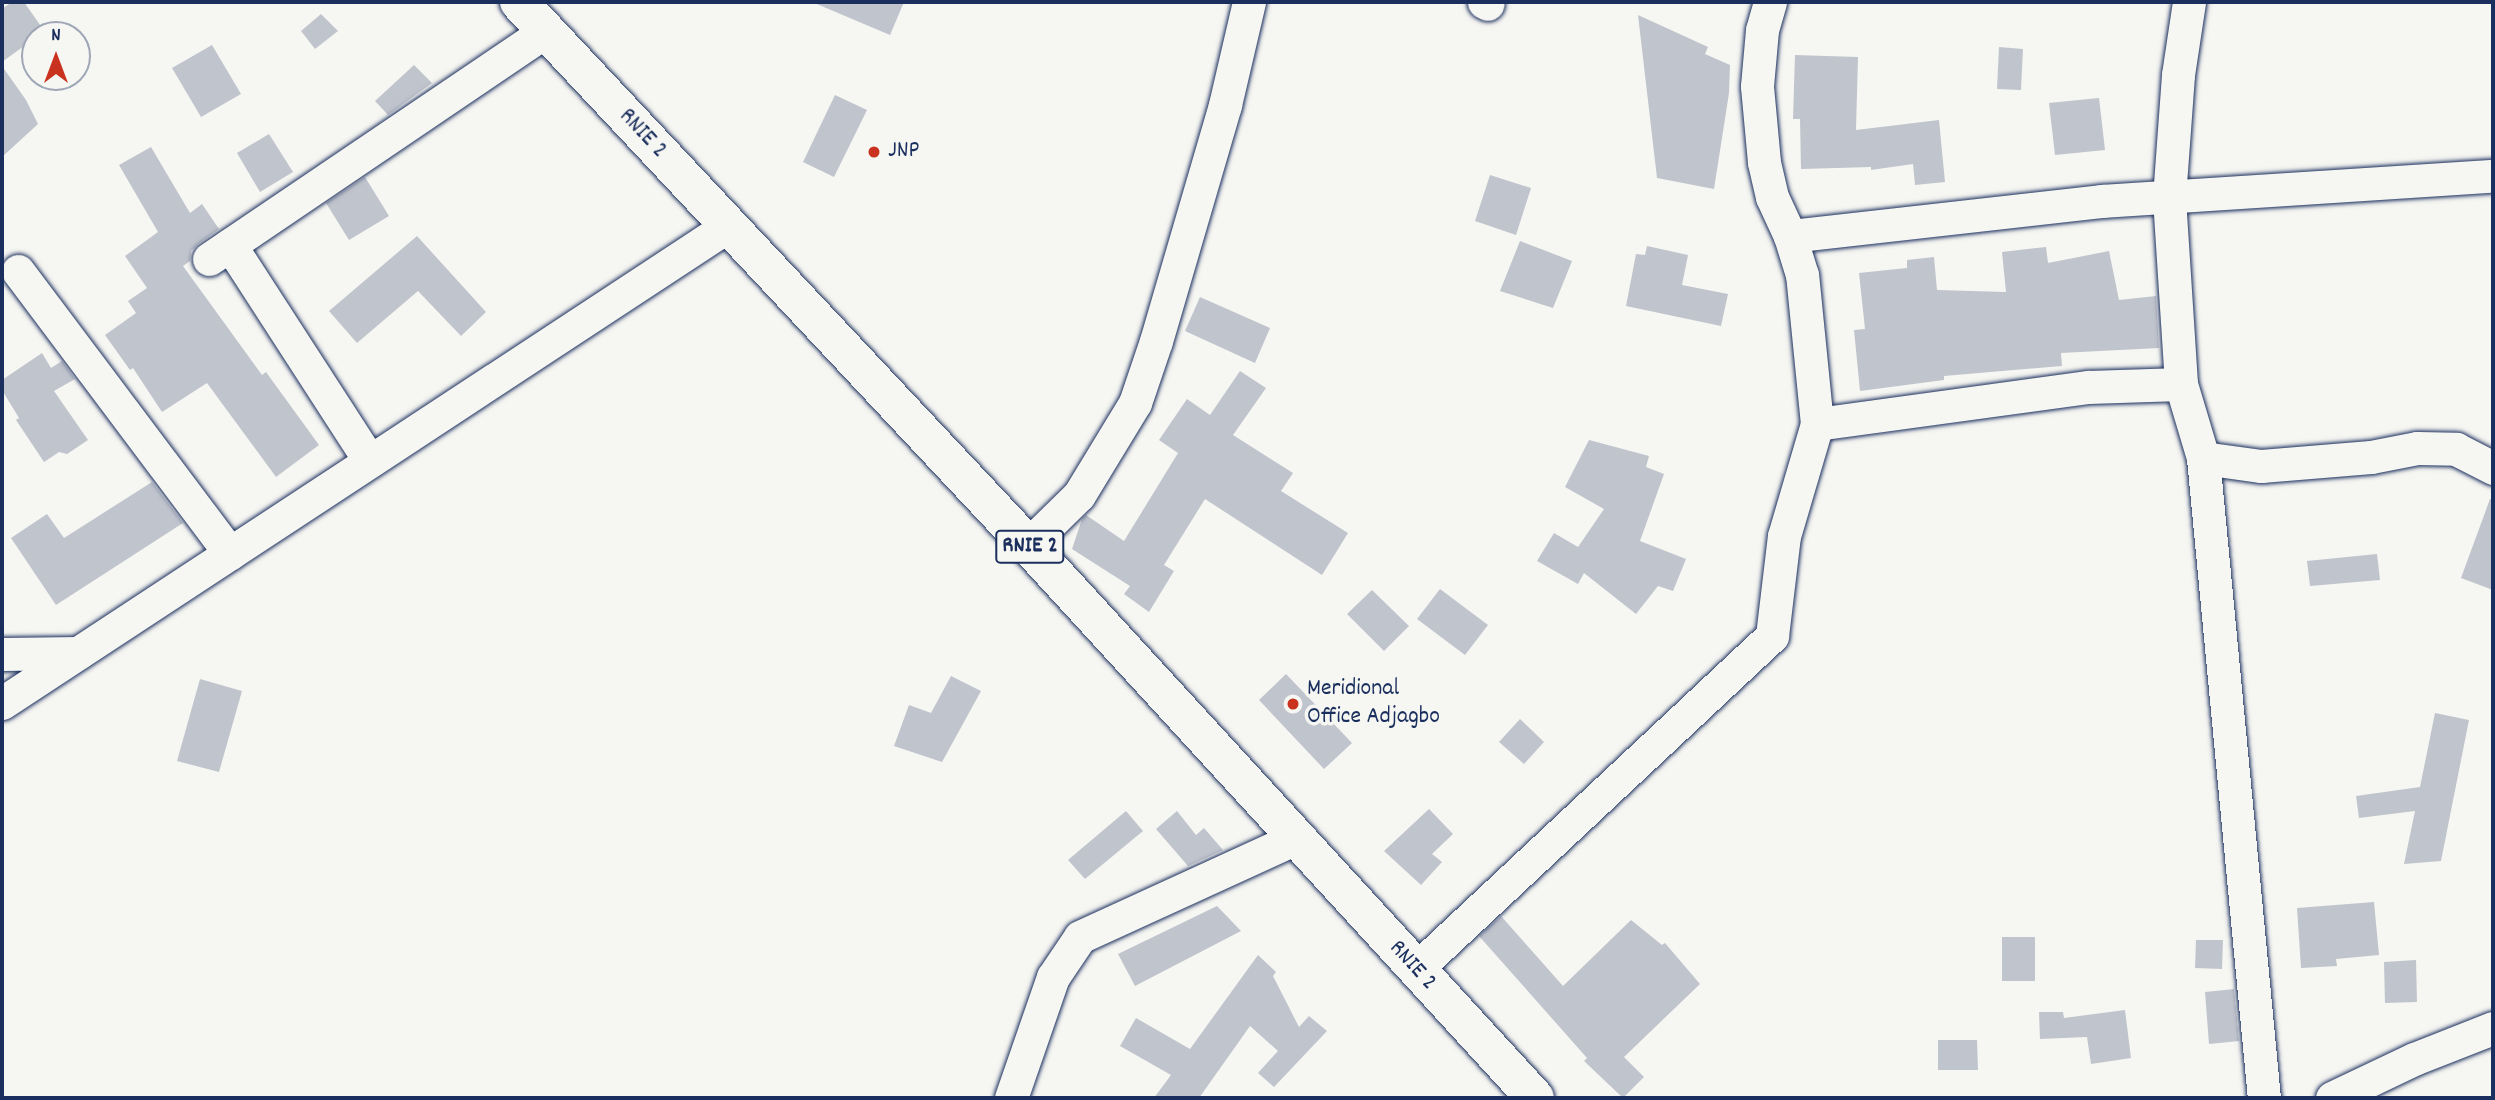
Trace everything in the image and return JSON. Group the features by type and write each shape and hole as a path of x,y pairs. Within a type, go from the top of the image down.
{"highway":[{"name":"RNIE 2","path":"519,2 1028,545 1535,1098"}],"street":[{"path":"1028,545 1079,495 1135,403 1156,341 1225,105 1249,2"},
{"path":"1415,970 1772,636 1784,536 1817,424 1802,275 1790,236 1772,197 1764,162 1757,86 1762,30 1770,2"},
{"path":"2189,2 2178,75 2168,198 2181,354 2180,384 2203,458 2264,1098"},
{"path":"370,461 220,252 546,31"},
{"path":"1790,236 2102,201 2493,176"},
{"path":"2,703 728,226"},
{"path":"19,271 230,553"},
{"path":"1817,424 2088,387 2180,384"},
{"path":"2203,458 2261,466 2371,457 2417,448 2456,449 2493,467"},
{"path":"2,654 78,653"},
{"path":"1011,1098 1053,977 1080,937 1296,838"},
{"path":"2333,1098 2414,1059 2493,1028"}],"building":[{"path":"12,2 24,2 37,21 21,21 21,48 2,62 2,9"},
{"path":"812,2 904,2 890,35"},
{"path":"321,14 338,31 315,49 301,31"},
{"path":"1638,15 1708,47 1705,54 1730,65 1729,93 1714,189 1657,178"},
{"path":"212,45 241,94 201,117 172,68"},
{"path":"1999,47 2023,49 2021,90 1997,89"},
{"path":"1795,55 1858,57 1856,130 1939,120 1945,182 1915,185 1913,164 1871,170 1871,167 1801,169 1800,119 1793,119"},
{"path":"414,65 432,83 388,115 375,101"},
{"path":"2,66 26,100 38,124 2,157"},
{"path":"835,95 867,110 834,177 803,162"},
{"path":"2099,98 2105,150 2055,155 2049,103"},
{"path":"269,134 293,172 260,192 237,153"},
{"path":"151,147 190,213 202,204 219,229 191,251 190,261 183,266 262,375 266,372 319,445 276,477 207,383 162,412 133,368 130,370 105,335 136,313 128,301 147,288 125,256 158,232 119,165"},
{"path":"1490,175 1531,188 1516,235 1475,221"},
{"path":"365,177 389,216 349,240 326,203"},
{"path":"417,236 486,312 461,336 418,291 357,343 329,311"},
{"path":"1520,241 1572,261 1553,308 1500,291"},
{"path":"1647,246 1688,255 1682,285 1728,294 1721,326 1626,306 1636,254 1645,255"},
{"path":"2046,247 2048,263 2109,251 2119,300 2156,296 2159,348 2061,353 2062,366 1944,376 1944,380 1860,391 1854,330 1865,329 1859,273 1907,268 1907,260 1934,257 1937,290 2006,292 2002,252"},
{"path":"1200,297 1270,328 1255,363 1185,331"},
{"path":"42,353 51,368 62,361 75,379 54,391 88,440 67,454 59,452 44,462 16,420 19,418 2,390 2,380"},
{"path":"1240,371 1266,388 1233,435 1293,473 1281,491 1348,533 1322,575 1205,499 1164,565 1174,571 1149,612 1124,594 1130,586 1072,549 1082,519 1086,515 1124,541 1178,453 1159,440 1187,399 1210,415"},
{"path":"1589,440 1649,456 1646,467 1664,474 1640,541 1686,559 1673,591 1658,586 1636,614 1584,573 1578,584 1537,561 1554,533 1578,547 1604,509 1565,487"},
{"path":"152,482 183,523 56,605 11,538 47,514 64,538"},
{"path":"2490,499 2493,500 2493,590 2461,578"},
{"path":"2377,554 2380,580 2310,586 2307,561"},
{"path":"1440,589 1488,625 1465,655 1417,619"},
{"path":"1372,590 1409,626 1384,651 1347,614"},
{"path":"1286,674 1352,743 1324,769 1259,700"},
{"path":"951,676 981,691 942,762 894,746 909,705 931,713"},
{"path":"200,679 242,691 219,772 177,761"},
{"path":"2435,713 2469,720 2441,861 2404,864 2415,811 2359,818 2356,796 2420,787"},
{"path":"1520,719 1544,742 1524,764 1499,742"},
{"path":"1429,809 1453,834 1432,854 1442,862 1421,885 1384,851"},
{"path":"1126,811 1143,831 1085,879 1068,860"},
{"path":"1177,811 1196,835 1204,828 1223,850 1188,866 1156,829"},
{"path":"2374,902 2379,955 2336,959 2337,966 2301,968 2297,908"},
{"path":"1217,906 1241,931 1135,986 1118,954"},
{"path":"1501,916 1563,986 1631,920 1662,945 1665,943 1700,984 1624,1057 1644,1077 1623,1098 1584,1061 1587,1058 1479,936"},
{"path":"2002,937 2035,937 2035,981 2002,981"},
{"path":"2196,940 2223,940 2222,969 2195,968"},
{"path":"1258,955 1276,972 1273,976 1299,1027 1309,1016 1327,1031 1274,1087 1258,1073 1278,1051 1250,1026 1199,1098 1154,1098 1171,1075 1120,1046 1136,1018 1190,1049"},
{"path":"2416,960 2417,1002 2385,1003 2384,962"},
{"path":"2234,989 2239,1041 2209,1044 2205,992"},
{"path":"2125,1010 2131,1058 2091,1064 2087,1037 2040,1039 2039,1012 2063,1012 2064,1018"},
{"path":"1938,1040 1977,1040 1978,1070 1938,1070"}],"place":[{"name":"JNP","path":"874,152"},
{"name":"Meridional Office Adjagbo","path":"1293,704"}]}
